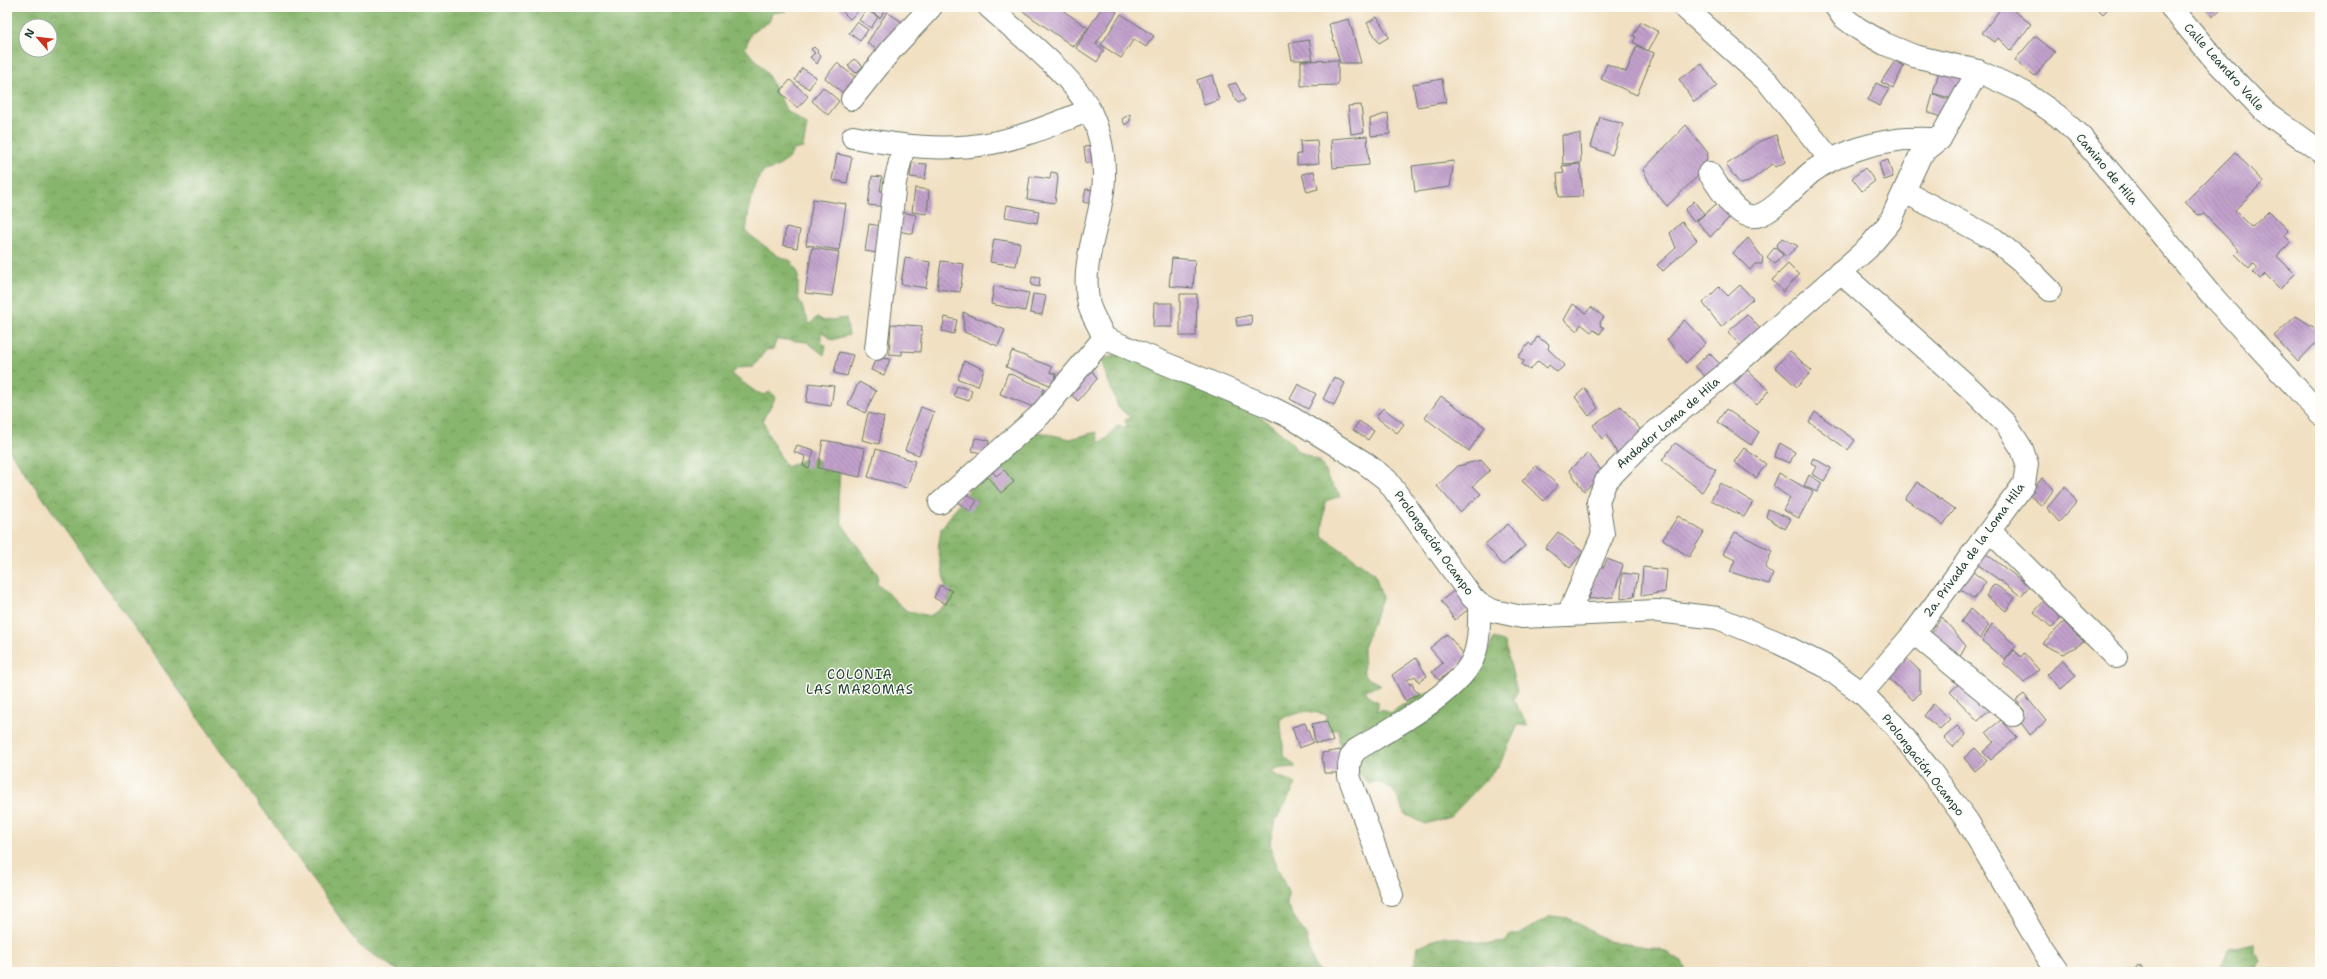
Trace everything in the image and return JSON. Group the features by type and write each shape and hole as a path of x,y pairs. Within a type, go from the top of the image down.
{"street":[{"path":"852,99 887,56 931,7"},
{"path":"940,503 1040,415 1104,338 1089,305 1087,278 1089,252 1102,192 1103,174 1099,136 1090,110 1061,73 989,7"},
{"path":"1684,7 1768,82 1830,159"},
{"name":"Camino de Hila","path":"1836,7 1843,17 1859,29 1885,44 1914,56 1978,71 2025,92 2058,116 2081,137 2214,298 2320,414"},
{"name":"Calle Leandro Valle","path":"2171,7 2216,61 2264,111 2320,151"},
{"path":"1709,173 1730,202 1744,214 1751,216 1761,215 1773,208 1801,181 1830,159 1897,140 1940,139 1978,71"},
{"path":"853,137 904,146 945,148 993,143 1090,110"},
{"name":"Andador Loma de Hila","path":"1568,615 1603,534 1598,501 1601,490 1612,472 1648,437 1724,375 1873,243 1890,222 1905,192 1921,154 1940,139"},
{"path":"876,349 895,182 904,146"},
{"path":"1905,192 1994,239 2020,260 2050,290"},
{"name":"2a. Privada de la Loma Hila","path":"1840,272 1973,391 2006,424 2022,449 2027,464 2024,484 1914,633 1862,693"},
{"name":"Prolongación Ocampo","path":"1104,338 1285,414 1378,472 1395,489 1479,604 1509,616 1657,611 1718,618 1779,643 1825,666 1862,693 1895,726 1968,822 2042,949 2058,972"},
{"path":"1990,531 2116,657"},
{"path":"1392,896 1350,776 1349,766 1351,757 1356,750 1434,699 1466,672 1474,656 1478,640 1479,604"},
{"path":"1914,633 2013,715"}],"green space":[{"path":"7,7 786,7 786,11 772,13 769,22 751,33 745,49 764,70 774,88 776,95 780,97 786,110 807,125 803,148 793,150 785,161 773,169 763,171 757,182 750,202 746,232 778,256 791,261 798,273 798,297 810,325 817,317 824,321 846,318 849,335 832,340 821,331 821,343 826,345 824,355 807,342 777,339 773,349 766,350 753,367 738,368 731,374 756,392 764,395 770,392 776,397 763,419 767,432 786,467 810,457 840,470 838,501 842,524 878,575 877,584 907,611 930,616 949,603 938,549 941,529 1012,430 1044,433 1070,439 1096,432 1099,443 1107,438 1118,425 1128,428 1125,420 1131,418 1118,407 1101,361 1114,355 1134,355 1250,407 1291,442 1296,450 1320,461 1330,482 1341,496 1325,501 1322,536 1375,574 1382,598 1363,648 1364,676 1381,685 1365,690 1370,698 1377,701 1377,711 1382,709 1390,713 1418,695 1449,687 1466,674 1479,671 1494,638 1505,643 1517,692 1513,699 1528,726 1518,725 1499,766 1450,817 1425,824 1406,815 1393,790 1377,781 1369,784 1345,760 1340,748 1339,728 1323,734 1321,728 1328,715 1307,711 1281,718 1283,755 1296,767 1272,769 1274,774 1296,784 1275,822 1270,841 1272,856 1288,892 1287,906 1306,935 1313,963 1319,972 400,972 359,945 7,447"},
{"path":"1551,916 1568,918 1608,941 1660,949 1682,961 1686,972 1412,972 1418,946 1445,936 1487,944 1506,942 1509,935 1519,935"},
{"path":"2255,943 2255,952 2261,961 2257,972 2221,972 2222,963 2229,948"}],"building":[{"path":"838,7 862,7 850,19"},
{"path":"869,7 886,8 880,18 868,9"},
{"path":"1022,7 1058,7 1088,28 1074,47 1021,10"},
{"path":"1102,7 1110,7 1117,12 1096,44 1104,50 1097,62 1076,48"},
{"path":"2002,7 2009,7 2031,24 2011,51 1998,38 1995,42 1982,33"},
{"path":"2096,7 2110,7 2103,14"},
{"path":"2204,7 2223,7 2212,17"},
{"path":"866,10 878,17 871,28 859,20"},
{"path":"887,12 905,24 885,55 867,43"},
{"path":"1121,14 1154,36 1146,47 1134,39 1121,58 1101,45"},
{"path":"1377,17 1389,37 1379,43 1367,23"},
{"path":"1349,19 1361,63 1340,63 1329,24"},
{"path":"857,22 868,30 860,41 849,33"},
{"path":"1641,22 1659,32 1648,51 1633,42 1636,37 1633,36"},
{"path":"2035,36 2055,52 2035,76 2015,60"},
{"path":"1309,40 1313,60 1292,60 1289,43"},
{"path":"1637,46 1654,53 1637,95 1601,79 1607,64 1626,72"},
{"path":"814,47 818,51 817,53 821,56 817,64 810,57 815,53 811,49"},
{"path":"854,59 863,66 856,73 848,66"},
{"path":"1338,60 1338,85 1301,86 1301,61"},
{"path":"1895,61 1904,66 1893,88 1881,82"},
{"path":"837,63 856,78 844,94 825,78"},
{"path":"1702,64 1717,86 1694,102 1679,79"},
{"path":"1941,64 1968,72 1953,99 1933,93"},
{"path":"802,68 816,77 809,89 795,80"},
{"path":"1212,75 1219,100 1204,105 1197,80"},
{"path":"1442,79 1446,102 1417,107 1413,84"},
{"path":"790,80 808,96 798,108 780,92"},
{"path":"1236,83 1245,100 1238,103 1228,85"},
{"path":"1876,83 1889,89 1879,106 1868,100"},
{"path":"823,87 839,101 828,115 812,101"},
{"path":"1933,94 1950,100 1940,117 1928,112"},
{"path":"1361,105 1364,132 1351,134 1348,106"},
{"path":"1388,113 1390,134 1371,136 1370,119"},
{"path":"1130,114 1130,121 1125,125 1122,119"},
{"path":"1600,117 1623,124 1612,155 1591,147"},
{"path":"1686,125 1708,153 1704,170 1667,206 1652,188 1643,170"},
{"path":"1580,134 1581,163 1563,164 1562,135"},
{"path":"1776,135 1785,162 1776,167 1772,164 1749,182 1740,184 1726,165 1760,141"},
{"path":"1367,136 1369,165 1333,168 1331,139"},
{"path":"1317,140 1319,163 1297,165 1297,154 1301,154 1300,141"},
{"path":"1090,146 1092,163 1086,163 1084,147"},
{"path":"2235,152 2263,182 2235,210 2252,227 2269,211 2289,231 2284,235 2291,242 2277,256 2295,274 2280,289 2265,274 2260,279 2253,272 2258,268 2253,263 2249,268 2235,254 2239,250 2204,214 2198,215 2185,202"},
{"path":"837,154 852,157 847,183 832,180"},
{"path":"1888,160 1893,177 1884,180 1879,163"},
{"path":"1454,161 1450,187 1415,192 1412,166"},
{"path":"912,163 927,164 925,179 910,177"},
{"path":"1580,164 1583,196 1559,197 1557,174 1564,173 1562,166"},
{"path":"1865,168 1875,181 1862,191 1852,178"},
{"path":"1314,171 1318,189 1307,192 1302,174"},
{"path":"1051,172 1057,173 1058,178 1055,203 1027,199 1030,176 1050,179"},
{"path":"872,176 882,177 880,191 889,192 887,207 868,205"},
{"path":"915,188 929,190 927,214 912,212"},
{"path":"1086,189 1093,190 1096,205 1083,202"},
{"path":"813,199 846,204 839,250 806,245"},
{"path":"1722,199 1735,212 1710,237 1697,221"},
{"path":"1694,201 1704,214 1694,222 1685,210"},
{"path":"1007,205 1039,211 1037,223 1005,217"},
{"path":"902,212 916,215 913,234 898,231"},
{"path":"1682,222 1697,240 1663,271 1657,265 1676,248 1670,233"},
{"path":"869,224 887,227 883,254 865,251"},
{"path":"786,227 800,230 797,248 783,245"},
{"path":"1748,238 1763,258 1762,264 1755,264 1750,270 1733,253"},
{"path":"1782,238 1798,246 1786,257 1776,246"},
{"path":"994,239 1020,243 1016,266 990,262"},
{"path":"1775,247 1783,255 1775,264 1767,257"},
{"path":"812,248 839,252 832,296 805,293"},
{"path":"905,258 930,262 926,288 901,284"},
{"path":"1172,258 1195,260 1193,288 1169,286"},
{"path":"941,261 964,264 960,292 937,289"},
{"path":"1788,264 1799,275 1783,292 1772,280"},
{"path":"1032,277 1040,278 1039,287 1031,285"},
{"path":"1740,285 1753,299 1721,327 1703,303 1719,287 1728,296"},
{"path":"994,286 1029,293 1025,311 991,304"},
{"path":"1033,294 1046,296 1042,315 1030,313"},
{"path":"1180,294 1197,294 1196,336 1180,336"},
{"path":"1154,303 1172,303 1172,327 1153,327"},
{"path":"1573,304 1586,313 1591,307 1604,317 1600,322 1601,327 1604,327 1600,334 1594,330 1591,332 1581,324 1577,331 1564,320"},
{"path":"963,312 1005,330 998,346 964,332"},
{"path":"1747,314 1763,332 1744,350 1728,332"},
{"path":"1251,315 1252,324 1237,326 1236,318"},
{"path":"2296,316 2320,331 2320,338 2298,362 2274,336"},
{"path":"945,317 957,320 954,334 942,331"},
{"path":"1684,320 1706,343 1686,363 1667,339"},
{"path":"891,324 922,326 920,352 902,351 902,355 889,354"},
{"path":"1537,337 1549,344 1548,349 1565,365 1557,372 1549,365 1547,368 1538,361 1530,370 1522,365 1524,361 1518,357 1529,343 1532,346"},
{"path":"1012,351 1052,367 1050,372 1056,374 1052,386 1006,367"},
{"path":"1790,351 1812,371 1797,387 1775,367"},
{"path":"839,352 853,355 847,376 834,373"},
{"path":"1709,353 1724,368 1710,382 1695,366"},
{"path":"876,358 890,359 884,375 871,370"},
{"path":"964,361 984,369 978,386 958,379"},
{"path":"1088,363 1097,379 1078,401 1065,389"},
{"path":"1747,370 1769,390 1757,405 1734,384"},
{"path":"1008,373 1044,388 1036,408 1000,394"},
{"path":"1334,377 1345,383 1334,405 1323,399"},
{"path":"859,382 876,391 865,413 848,404"},
{"path":"809,383 834,386 831,406 806,402"},
{"path":"1298,384 1316,394 1308,409 1290,399"},
{"path":"957,386 972,390 969,401 954,396"},
{"path":"1585,388 1598,408 1589,416 1575,397"},
{"path":"1441,396 1485,427 1469,451 1425,418"},
{"path":"1621,406 1644,434 1619,457 1607,435 1602,439 1593,425"},
{"path":"921,407 934,412 919,455 905,450"},
{"path":"1383,408 1404,424 1397,433 1376,417"},
{"path":"1726,409 1759,432 1751,445 1717,422"},
{"path":"1815,412 1855,440 1848,450 1809,422"},
{"path":"868,413 884,417 879,444 862,440"},
{"path":"1359,421 1374,431 1368,440 1353,430"},
{"path":"975,438 989,440 987,454 972,451"},
{"path":"823,440 865,448 860,477 818,468"},
{"path":"1675,443 1716,470 1702,492 1662,460"},
{"path":"1780,443 1795,452 1790,463 1774,457"},
{"path":"797,445 814,450 809,468 803,466 805,456 794,452"},
{"path":"1744,448 1766,464 1756,478 1734,462"},
{"path":"876,449 915,461 907,488 868,477"},
{"path":"1588,453 1604,474 1584,491 1569,470"},
{"path":"1813,458 1831,468 1824,481 1812,474 1816,467 1811,463"},
{"path":"1481,460 1490,470 1473,486 1481,494 1460,512 1437,486 1458,466"},
{"path":"1536,466 1558,485 1544,501 1522,481"},
{"path":"991,469 996,476 1004,470 1014,482 1001,493 985,474"},
{"path":"1779,473 1813,492 1799,518 1783,510 1790,498 1773,486"},
{"path":"1809,475 1822,483 1817,492 1804,486"},
{"path":"2042,478 2054,489 2042,506 2029,495"},
{"path":"1917,482 1955,509 1943,525 1905,499"},
{"path":"1720,483 1753,502 1744,517 1711,500"},
{"path":"2065,486 2077,502 2059,522 2047,508"},
{"path":"963,491 977,501 970,511 956,501"},
{"path":"1768,509 1791,519 1785,529 1766,517"},
{"path":"1678,516 1704,532 1689,557 1663,539"},
{"path":"1508,524 1525,546 1503,565 1485,544"},
{"path":"1558,532 1583,552 1570,568 1545,548"},
{"path":"1735,532 1772,551 1765,568 1773,574 1769,584 1730,572 1735,560 1723,554"},
{"path":"1985,553 2029,586 2021,596 1977,564"},
{"path":"1607,559 1623,565 1613,597 1589,599 1598,566 1604,567"},
{"path":"1643,567 1667,570 1665,592 1641,596"},
{"path":"1969,569 1986,582 1974,599 1956,586"},
{"path":"1622,573 1638,575 1634,597 1621,599"},
{"path":"1994,584 2015,598 2006,611 1986,596"},
{"path":"940,585 952,591 946,604 934,598"},
{"path":"1460,586 1476,603 1455,620 1441,601"},
{"path":"2044,601 2062,616 2052,628 2034,612"},
{"path":"1970,609 1989,625 1980,639 1961,622"},
{"path":"1942,617 1966,646 1957,662 1927,640"},
{"path":"2064,622 2084,642 2063,654 2042,644"},
{"path":"1992,624 2016,646 2005,660 1982,641"},
{"path":"1447,634 1467,658 1439,680 1432,672 1443,663 1430,648"},
{"path":"2014,650 2021,657 2024,653 2039,670 2024,682 2003,663"},
{"path":"1901,653 1920,671 1920,693 1913,700 1885,675"},
{"path":"1416,658 1427,676 1419,682 1415,676 1407,680 1410,685 1412,682 1414,689 1419,694 1405,701 1392,675"},
{"path":"2063,660 2076,676 2061,689 2047,674"},
{"path":"1965,678 1993,707 1978,721 1950,692"},
{"path":"2024,694 2046,721 2030,735 2019,720 2025,710 2016,700"},
{"path":"1933,704 1950,719 1940,729 1924,716"},
{"path":"2001,720 2017,737 1991,760 1983,752 1994,742 1986,732"},
{"path":"1327,721 1333,742 1315,743 1312,724"},
{"path":"1305,723 1313,743 1299,748 1292,727"},
{"path":"1957,726 1966,735 1953,747 1944,738"},
{"path":"1975,748 1987,761 1975,771 1964,758"},
{"path":"1340,750 1345,773 1324,773 1322,753"},
{"path":"2138,965 2146,972 2133,972"}],"district":[{"name":"COLONIA LAS MAROMAS","path":"860,682"}]}
